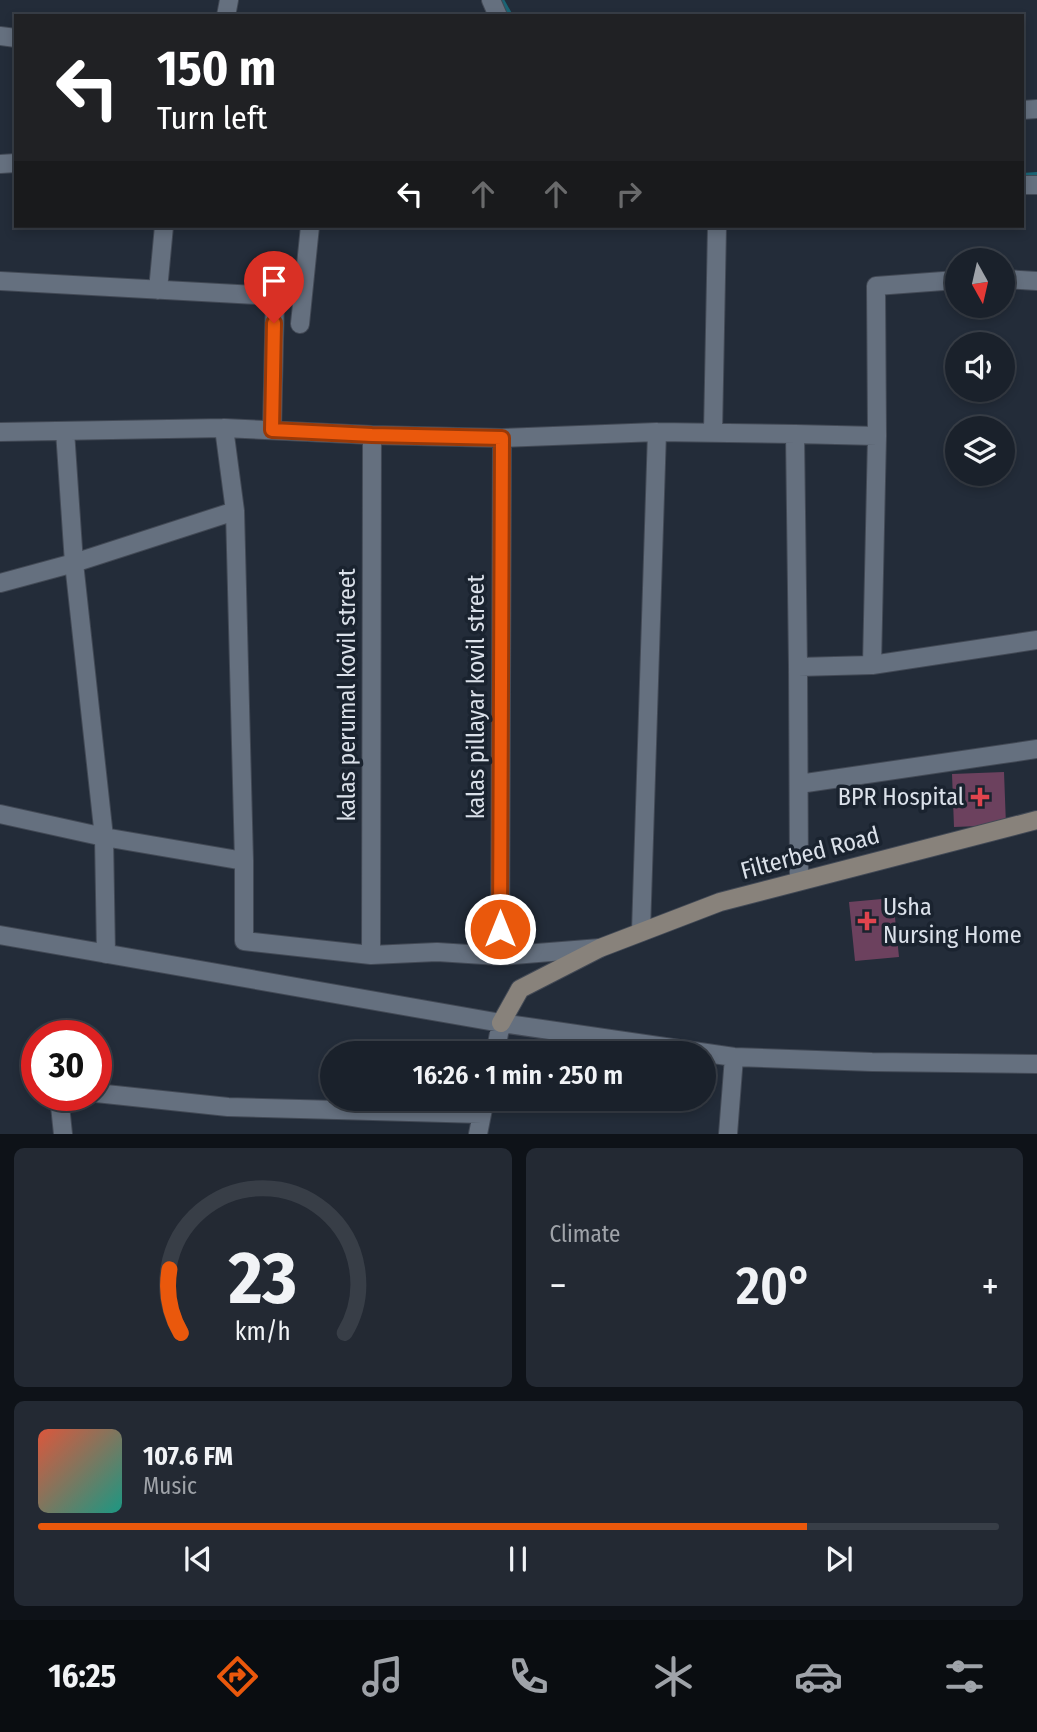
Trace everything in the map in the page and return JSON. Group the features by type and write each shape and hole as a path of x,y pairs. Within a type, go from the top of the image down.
{"main road":[{"name":"Filterbed Road","path":"501,1023 520,989 600,948 720,902 1037,820"}],"street":[{"path":"158,290 164,228"},
{"path":"300,324 310,228"},
{"path":"713,433 717,228"},
{"path":"1015,280 1037,281"},
{"path":"0,281 275,296 272,430"},
{"path":"872,665 877,436 876,286 945,281"},
{"path":"0,432 224,428 502,438 657,432 877,436"},
{"path":"224,428 235,511 244,941 371,955 438,952 500,956 600,948"},
{"path":"65,431 74,563 104,837 106,954"},
{"path":"641,932 657,432"},
{"path":"795,434 799,881"},
{"name":"kalas perumal kovil street","path":"371,955 372,435"},
{"name":"kalas pillayar kovil street","path":"500,956 502,438"},
{"path":"0,583 74,563 235,511"},
{"path":"798,667 872,665 1037,640"},
{"path":"799,784 1037,749"},
{"path":"0,814 104,837 244,860"},
{"path":"0,935 501,1023 734,1056 872,1062 1037,1064"},
{"path":"498,1041 501,1023"},
{"path":"728,1133 734,1056"},
{"path":"112,1095 228,1107 320,1107"},
{"path":"61,1111 63,1133"},
{"path":"478,1133 483,1111"}],"building":[{"path":"1004,772 1006,825 954,827 952,774"},
{"path":"893,898 899,957 855,961 849,902"}],"waterway":[{"path":"501,0 509,14"},
{"path":"1024,176 1037,175"}],"place":[{"name":"BPR Hospital","path":"980,797"},
{"name":"Usha Nursing Home","path":"867,921"}],"route":[{"path":"274,323 272,430 502,438 500,929"}]}
